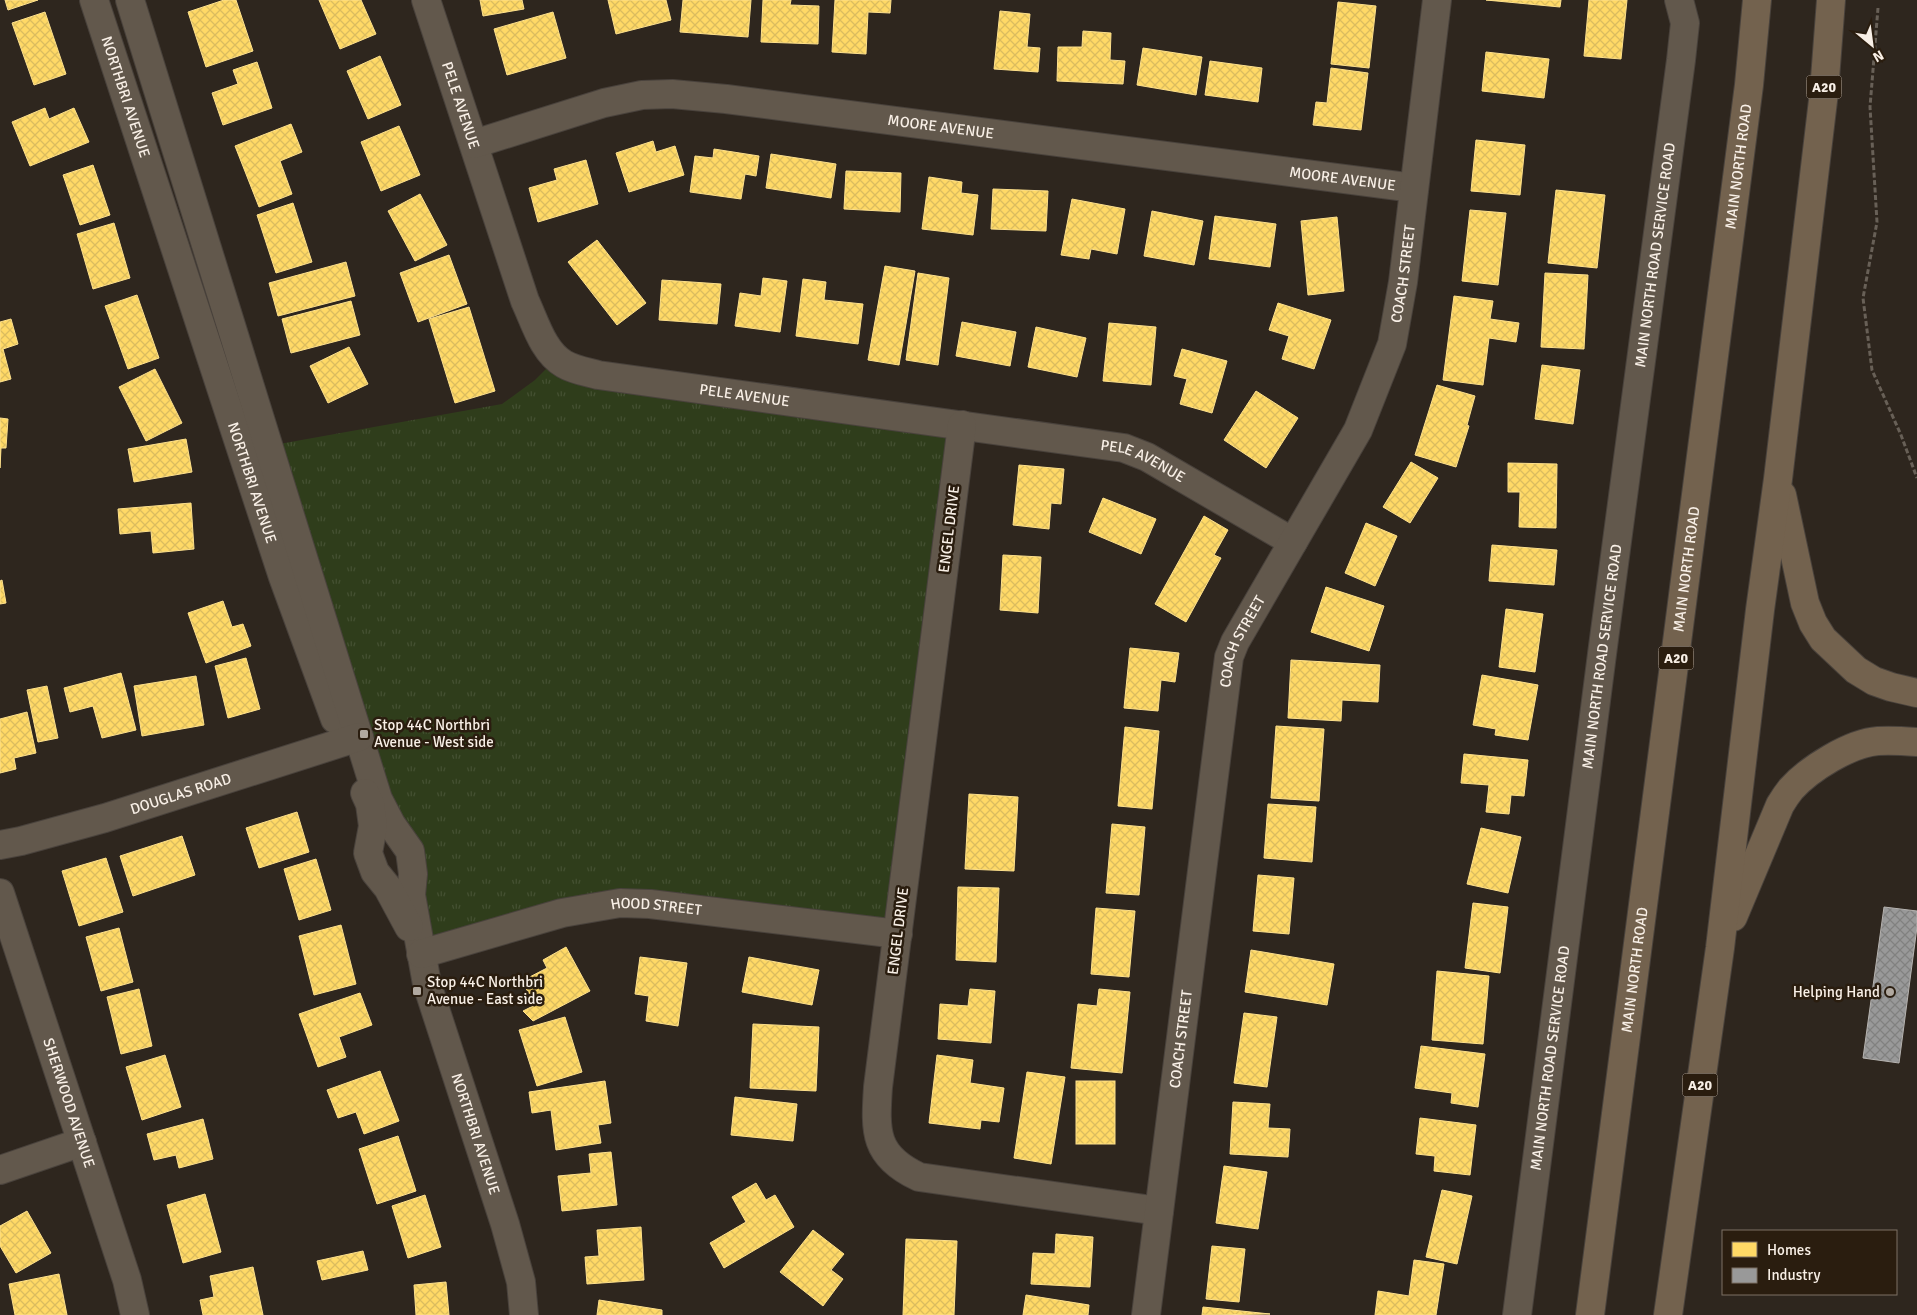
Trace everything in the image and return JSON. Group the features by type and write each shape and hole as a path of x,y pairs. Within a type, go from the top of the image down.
{"highway":[{"name":"MAIN NORTH ROAD","path":"1590,1315 1750,85 1758,0"},
{"name":"A20","path":"1668,1315 1720,948 1824,92 1832,0"},
{"path":"1778,479 1805,603 1823,639 1856,670 1874,681 1917,693"},
{"path":"1720,948 1771,824 1791,788 1815,769 1857,746 1877,741 1917,742"}],"street":[{"name":"NORTHBRI AVENUE","path":"94,0 282,577 378,799 391,824 410,851 413,874 411,896 427,984 505,1224 521,1282 524,1315"},
{"name":"NORTHBRI AVENUE","path":"130,0 370,804 373,826 368,853 374,872 388,888 403,913 421,954"},
{"name":"PELE AVENUE","path":"426,0 524,301 546,346 556,359 566,366 598,375 1124,448 1147,457 1293,542"},
{"name":"COACH STREET","path":"1146,1315 1229,657 1235,642 1358,430 1392,344 1403,282 1438,0"},
{"name":"MAIN NORTH ROAD SERVICE ROAD","path":"1517,1315 1603,644 1681,60 1684,23 1679,0"},
{"name":"MOORE AVENUE","path":"474,144 604,103 642,95 672,94 736,100 1414,188"},
{"name":"ENGEL DRIVE","path":"962,425 876,1113 876,1126 883,1148 888,1156 902,1169 919,1177 1159,1211"},
{"name":"DOUGLAS ROAD","path":"0,845 105,818 351,740"},
{"name":"SHERWOOD AVENUE","path":"0,893 127,1280 135,1315"},
{"name":"HOOD STREET","path":"421,954 562,913 620,903 650,904 898,934"},
{"path":"0,1170 82,1142"}],"path":[{"path":"1878,8 1870,107 1877,222 1864,298 1872,370 1901,435 1917,478"}],"green space":[{"path":"556,359 962,425 898,934 650,904 421,954 411,895 268,446 502,404 535,380"}],"building: Homes":[{"path":"5,0 38,0 8,10"},
{"path":"224,0 236,0 253,51 206,67 188,12"},
{"path":"319,0 361,0 376,34 340,49"},
{"path":"480,0 522,0 524,9 483,16"},
{"path":"608,0 666,0 671,20 616,34"},
{"path":"683,0 751,0 748,37 680,32"},
{"path":"763,0 791,0 790,5 819,6 818,44 761,42"},
{"path":"835,0 891,0 890,13 868,12 866,54 832,52"},
{"path":"1486,0 1561,0 1560,7"},
{"path":"1589,0 1627,0 1621,59 1584,56"},
{"path":"1338,2 1376,6 1369,68 1331,64"},
{"path":"1000,11 1030,14 1027,47 1040,48 1038,72 994,69"},
{"path":"45,12 66,74 34,85 12,23"},
{"path":"553,12 566,58 507,75 494,29"},
{"path":"1083,31 1111,33 1110,60 1125,61 1123,84 1057,81 1058,47 1082,47"},
{"path":"1143,48 1202,57 1196,95 1137,85"},
{"path":"1486,52 1549,59 1544,98 1482,91"},
{"path":"380,56 401,105 368,119 347,71"},
{"path":"1210,61 1262,68 1258,102 1205,95"},
{"path":"257,62 272,108 223,125 212,93 238,84 233,70"},
{"path":"1331,68 1368,73 1361,130 1313,125 1316,102 1327,103"},
{"path":"45,108 49,119 74,108 89,142 30,166 12,122"},
{"path":"291,124 302,152 280,161 292,194 259,207 235,146"},
{"path":"399,126 420,175 381,191 361,142"},
{"path":"1476,140 1525,145 1520,195 1471,191"},
{"path":"653,141 656,152 675,146 684,175 629,192 616,153"},
{"path":"714,149 759,156 756,176 745,174 741,199 690,192 695,156 713,158"},
{"path":"771,154 836,164 831,198 766,188"},
{"path":"586,160 598,204 538,222 529,188 557,180 554,169"},
{"path":"93,165 110,215 80,225 63,175"},
{"path":"846,171 901,173 900,212 844,209"},
{"path":"929,177 962,182 961,193 978,195 973,235 922,229"},
{"path":"993,189 1048,191 1046,231 991,229"},
{"path":"1556,190 1605,195 1597,268 1548,263"},
{"path":"420,194 447,245 415,261 388,211"},
{"path":"1072,199 1125,209 1117,254 1091,249 1089,259 1061,255"},
{"path":"293,203 312,262 276,273 257,215"},
{"path":"1470,210 1506,213 1498,285 1462,281"},
{"path":"1152,211 1203,221 1194,265 1144,256"},
{"path":"1215,216 1276,224 1270,267 1209,259"},
{"path":"1337,217 1344,291 1308,295 1301,221"},
{"path":"114,223 130,278 93,289 77,234"},
{"path":"597,240 646,303 617,325 568,262"},
{"path":"449,255 467,304 418,322 400,273"},
{"path":"346,262 355,296 278,316 269,283"},
{"path":"885,266 915,271 899,365 868,360"},
{"path":"918,273 949,278 938,365 906,360"},
{"path":"1545,273 1588,275 1584,349 1541,347"},
{"path":"763,278 787,281 780,332 735,326 740,293 761,296"},
{"path":"803,279 826,282 824,300 863,304 858,344 796,336"},
{"path":"662,280 721,284 717,324 659,320"},
{"path":"137,295 159,358 128,369 105,306"},
{"path":"1454,296 1493,301 1490,319 1519,323 1516,342 1489,338 1483,385 1443,380"},
{"path":"351,301 360,335 291,353 282,319"},
{"path":"1278,303 1331,320 1314,369 1282,359 1289,336 1269,330"},
{"path":"469,307 495,391 455,403 429,319"},
{"path":"11,319 18,344 3,349 11,379 0,382 0,322"},
{"path":"962,322 1016,332 1010,366 956,356"},
{"path":"1109,323 1156,327 1151,385 1103,381"},
{"path":"1036,327 1086,338 1077,377 1028,367"},
{"path":"349,347 368,384 328,403 310,366"},
{"path":"1182,349 1227,361 1212,413 1180,404 1187,379 1174,376"},
{"path":"1542,365 1580,370 1573,424 1535,419"},
{"path":"155,369 182,423 146,441 119,387"},
{"path":"1437,385 1475,396 1467,425 1469,426 1456,467 1415,455"},
{"path":"1256,391 1298,418 1266,468 1224,440"},
{"path":"0,418 8,419 6,448 1,448 0,468"},
{"path":"186,439 192,472 134,482 128,449"},
{"path":"1411,462 1438,478 1410,523 1383,507"},
{"path":"1508,463 1557,464 1556,528 1519,527 1520,492 1508,492"},
{"path":"1019,465 1064,469 1061,504 1051,503 1049,529 1013,525"},
{"path":"1103,498 1156,519 1141,554 1089,532"},
{"path":"191,503 194,549 153,553 151,531 120,534 118,509"},
{"path":"1204,516 1228,530 1214,555 1221,558 1186,622 1155,604"},
{"path":"1366,523 1397,536 1375,586 1345,573"},
{"path":"1492,545 1557,550 1554,585 1489,581"},
{"path":"1003,555 1041,557 1038,613 1000,610"},
{"path":"2,580 6,603 0,604 0,581"},
{"path":"1326,587 1384,606 1369,651 1311,632"},
{"path":"223,601 232,627 243,624 251,646 206,663 188,613"},
{"path":"1506,609 1543,614 1535,672 1499,667"},
{"path":"1130,648 1179,653 1175,682 1161,680 1158,711 1124,708"},
{"path":"246,658 260,709 228,718 215,666"},
{"path":"1291,660 1380,665 1378,702 1342,700 1341,721 1288,718"},
{"path":"121,673 136,730 102,738 93,706 70,712 64,688"},
{"path":"1482,675 1538,685 1528,740 1495,735 1496,729 1473,725"},
{"path":"196,676 204,725 142,736 134,686"},
{"path":"47,686 58,738 38,742 27,690"},
{"path":"27,712 36,753 14,758 16,769 0,773 0,719"},
{"path":"1276,726 1324,729 1319,801 1271,798"},
{"path":"1125,727 1159,731 1152,809 1118,806"},
{"path":"1464,754 1528,760 1524,796 1511,795 1509,814 1486,812 1489,785 1461,783"},
{"path":"969,794 1018,797 1014,871 965,869"},
{"path":"1268,804 1316,807 1312,862 1264,858"},
{"path":"297,812 309,852 259,868 246,828"},
{"path":"1112,824 1145,827 1139,895 1106,893"},
{"path":"1481,828 1521,837 1508,893 1467,884"},
{"path":"182,836 195,875 133,896 120,856"},
{"path":"106,858 123,912 79,926 62,871"},
{"path":"316,859 331,910 299,920 284,869"},
{"path":"1258,875 1294,878 1289,934 1253,931"},
{"path":"958,887 999,888 996,962 956,960"},
{"path":"1473,903 1508,907 1500,973 1465,968"},
{"path":"1096,908 1135,911 1129,977 1091,974"},
{"path":"341,925 356,984 314,995 299,936"},
{"path":"119,928 133,982 101,991 86,937"},
{"path":"566,947 590,991 533,1021 523,1011 535,1005 522,981 547,968 543,960"},
{"path":"1251,950 1334,964 1327,1005 1245,992"},
{"path":"640,957 687,963 678,1026 646,1021 649,996 635,994"},
{"path":"749,957 819,970 812,1005 742,992"},
{"path":"1437,971 1489,976 1483,1044 1432,1040"},
{"path":"139,989 152,1046 121,1054 107,997"},
{"path":"970,989 995,991 991,1043 938,1039 940,1004 968,1006"},
{"path":"1099,989 1130,992 1122,1073 1071,1068 1078,1004 1097,1006"},
{"path":"360,993 372,1025 339,1037 346,1057 318,1067 299,1014"},
{"path":"1244,1013 1277,1017 1267,1087 1234,1083"},
{"path":"565,1017 582,1072 537,1086 519,1030"},
{"path":"753,1024 819,1027 816,1091 750,1088"},
{"path":"1421,1046 1485,1054 1478,1107 1451,1103 1452,1093 1415,1088"},
{"path":"165,1055 181,1107 142,1120 126,1067"},
{"path":"937,1055 973,1060 970,1083 1004,1088 999,1122 981,1120 980,1129 929,1123"},
{"path":"380,1071 399,1121 364,1134 356,1112 338,1118 327,1090"},
{"path":"1027,1072 1065,1077 1051,1164 1014,1158"},
{"path":"605,1081 611,1123 598,1125 601,1143 556,1150 551,1110 532,1113 529,1092"},
{"path":"1076,1081 1115,1081 1115,1144 1076,1144"},
{"path":"735,1097 797,1104 793,1141 731,1135"},
{"path":"1233,1102 1270,1104 1268,1128 1290,1129 1288,1157 1230,1154"},
{"path":"1420,1118 1476,1125 1470,1175 1434,1171 1435,1156 1416,1154"},
{"path":"203,1119 213,1159 179,1168 176,1155 154,1160 147,1134"},
{"path":"398,1136 416,1191 377,1204 359,1149"},
{"path":"611,1152 617,1205 562,1211 558,1176 591,1173 589,1154"},
{"path":"1224,1166 1267,1172 1258,1229 1216,1223"},
{"path":"756,1183 766,1200 775,1195 794,1227 724,1268 710,1243 746,1222 732,1197"},
{"path":"1442,1190 1472,1196 1457,1264 1426,1257"},
{"path":"205,1194 221,1252 183,1263 167,1205"},
{"path":"425,1195 441,1247 408,1258 392,1206"},
{"path":"27,1211 51,1253 16,1273 0,1246 0,1226"},
{"path":"641,1227 644,1280 587,1284 585,1257 599,1256 597,1230"},
{"path":"813,1230 844,1254 831,1270 843,1279 823,1306 780,1272"},
{"path":"1056,1234 1093,1237 1090,1287 1031,1284 1033,1253 1055,1254"},
{"path":"906,1239 957,1241 954,1315 903,1315"},
{"path":"1212,1246 1245,1249 1239,1302 1206,1299"},
{"path":"363,1251 368,1270 322,1280 317,1261"},
{"path":"1414,1260 1444,1264 1436,1315 1375,1315 1378,1291 1409,1296"},
{"path":"253,1267 263,1315 203,1315 200,1300 214,1297 210,1276"},
{"path":"59,1274 67,1315 15,1315 9,1284"},
{"path":"446,1282 449,1315 416,1315 414,1285"},
{"path":"1026,1295 1089,1305 1088,1315 1023,1315"},
{"path":"599,1300 662,1310 662,1315 597,1315"},
{"path":"1203,1307 1270,1314 1202,1315"}],"building: Industry":[{"name":"Helping Hand","path":"1884,907 1917,911 1917,927 1899,1063 1863,1058"}],"place":[{"name":"Stop 44C Northbri Avenue - West side","path":"364,734"},
{"name":"Stop 44C Northbri Avenue - East side","path":"417,991"},
{"name":"Helping Hand","path":"1890,992"}]}
